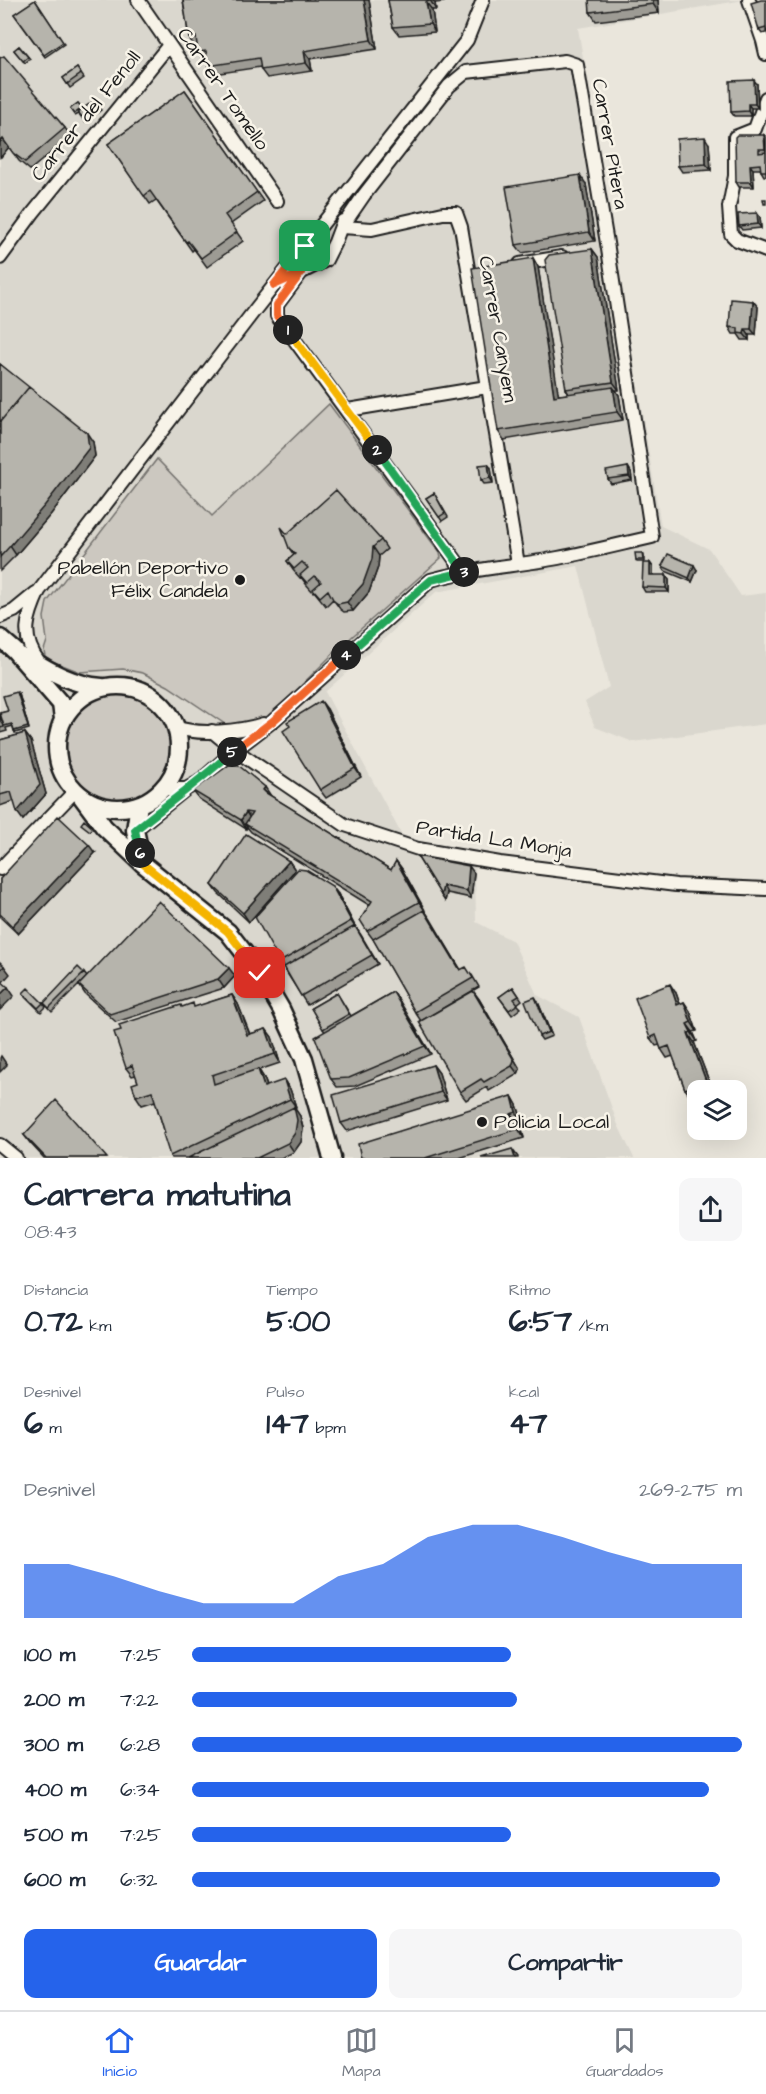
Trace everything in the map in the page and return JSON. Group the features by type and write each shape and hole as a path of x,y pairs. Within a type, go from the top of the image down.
{"street":[{"name":"Carrer Tomello","path":"138,0 277,201"},
{"path":"0,617 14,611 39,591 274,285 467,40 483,0"},
{"path":"748,0 766,54"},
{"name":"Carrer del Fenoll","path":"0,258 33,213 169,45"},
{"name":"Carrer Pitera","path":"342,227 364,195 449,86 466,72 565,61 577,65 602,250 652,537 559,558 518,564"},
{"path":"766,98 755,129 735,137 735,176 729,207 731,234 737,240 766,251"},
{"path":"274,285 326,260 342,227 349,190"},
{"name":"Carrer del Fenoll","path":"0,248 33,213"},
{"name":"Carrer Canyem","path":"342,227 372,229 443,213 456,213 474,272 488,387 518,564"},
{"path":"503,267 573,255"},
{"path":"301,273 277,305 277,316 348,410 465,573"},
{"path":"348,410 488,387"},
{"path":"135,830 273,721 431,580 518,564"},
{"path":"39,591 27,623 31,648 41,666"},
{"path":"0,638 14,650 61,704 63,719"},
{"path":"14,650 72,682 85,686 135,688 149,694 161,703 170,714 176,727 179,744 178,760 172,776 152,799 139,805 119,808 99,806 78,794"},
{"path":"106,687 88,693 74,704 63,719 56,746 58,763 65,778 104,827 142,863 228,932 260,973 281,1009 304,1059 329,1157"},
{"path":"176,727 184,730 212,731 246,729 273,721"},
{"name":"Partida La Monja","path":"212,731 235,750 345,825 418,849 500,863 676,885 766,889"},
{"path":"163,789 186,789"},
{"path":"0,869 78,794"},
{"path":"139,805 135,830 142,863"},
{"path":"0,1145 16,1158"}],"shaded area":[{"path":"0,0 744,0 578,28 661,526 709,549 741,596 766,593 766,724 633,742 595,727 585,702 609,687 578,566 436,592 325,692 413,856 475,867 476,922 513,941 537,995 579,1017 618,1125 634,1158 0,1158"},
{"name":"Pabellón Deportivo Félix Candela","path":"329,404 440,553 441,558 337,650 268,718 243,725 225,724 168,686 143,673 123,669 80,672 45,656 47,641 44,617 47,602 157,459 212,516"},
{"path":"118,694 138,698 155,710 167,727 171,747 167,767 155,784 138,796 118,800 98,796 81,784 69,767 65,747 69,727 81,710 98,698"}],"building":[{"path":"35,0 63,42 44,55 14,14"},
{"path":"183,0 364,0 371,40 304,51 306,63 261,70 259,58 208,66 206,51 198,52 196,37 189,38"},
{"path":"388,0 430,0 426,2 430,24 393,27"},
{"path":"589,0 653,0 653,4 590,12"},
{"path":"766,0 766,28 759,30 751,3"},
{"path":"19,46 28,57 23,61 14,50"},
{"path":"4,56 65,128 25,162 13,153 3,139 0,142 0,58"},
{"path":"77,68 81,74 67,84 63,78"},
{"path":"754,80 755,104 748,104 748,111 731,112 730,81"},
{"path":"185,90 257,192 225,215 237,232 201,258 188,241 186,242 150,191 144,196 108,144"},
{"path":"95,100 98,105 82,117 78,112"},
{"path":"78,103 82,108 74,114 70,109"},
{"path":"737,135 764,135 765,149 759,149 759,153 766,152 766,171 761,171 760,164 750,165 751,182 736,182 735,137"},
{"path":"705,137 706,164 678,166 677,139"},
{"path":"580,175 589,232 516,245 506,187"},
{"path":"757,213 758,224 739,226 738,214"},
{"path":"592,249 613,382 566,389 545,260 549,255"},
{"path":"533,258 554,396 613,387 617,412 498,431 472,268"},
{"path":"731,299 753,301 751,329 745,329 744,334 738,333 738,328 729,327"},
{"path":"0,364 29,387 0,422"},
{"path":"29,387 87,433 89,448 45,505 0,557 0,422"},
{"path":"488,464 490,478 481,480 479,465"},
{"path":"628,467 629,476 608,479 606,471"},
{"path":"336,490 381,540 373,547 372,559 363,584 347,602 338,604 328,590 320,597 313,589 321,582 315,576 307,583 300,575 308,568 302,562 294,569 287,561 295,554 289,548 281,527 287,534"},
{"path":"434,493 445,513 439,517 426,498"},
{"path":"635,553 642,553 643,560 636,560"},
{"path":"668,554 694,565 689,578 662,566"},
{"path":"643,563 650,563 650,575 666,575 666,588 642,587"},
{"path":"17,692 28,727 14,731 12,724 4,726 0,713 8,711 3,696"},
{"path":"321,701 355,768 320,790 283,731 290,726 287,722"},
{"path":"0,715 4,727 0,728"},
{"path":"25,733 40,785 17,812 11,792 0,795 0,740"},
{"path":"229,765 238,765 265,787 263,790 266,793 391,870 396,861 419,902 367,931 360,920 372,901 245,824 252,813 246,812 241,820 193,791"},
{"path":"58,816 89,845 12,926 0,914 0,879"},
{"path":"84,820 93,828 90,831 81,824"},
{"path":"246,834 289,861 243,913 212,885"},
{"path":"417,856 469,866 467,891 443,886 441,895"},
{"path":"298,869 306,870 332,886 351,921 280,962 255,917"},
{"path":"159,901 229,968 218,979 110,1014 79,985"},
{"path":"424,910 460,970 466,967 473,978 415,1012 373,939"},
{"path":"355,926 372,955 301,996 284,967"},
{"path":"78,967 84,973 49,1008 44,1003"},
{"path":"0,980 8,987 0,995"},
{"path":"670,984 677,1005 684,1002 691,1022 687,1024 691,1032 688,1033 706,1080 687,1080 685,1089 669,1046 661,1049 656,1035 650,1038 635,998"},
{"path":"513,987 519,996 514,999 518,1004 509,1010 499,997"},
{"path":"28,988 43,1003 38,1008 23,993"},
{"path":"473,991 514,1060 512,1066 484,1082 481,1079 460,1092 419,1022"},
{"path":"393,992 425,1046 349,1078 331,1079 315,1037"},
{"path":"337,993 349,1014 323,1029 311,1008"},
{"path":"232,995 247,1035 266,1029 275,1054 212,1075 214,1084 258,1069 264,1087 284,1080 290,1099 170,1156 152,1091 136,1096 132,1084 138,1082 132,1065 126,1068 114,1032 121,1030 119,1025 181,1005 182,1007 193,1003 194,1007"},
{"path":"535,997 549,1032 539,1036 525,1001"},
{"path":"433,1065 441,1092 341,1123 333,1095"},
{"path":"512,1096 516,1112 511,1114 512,1119 515,1118 518,1129 425,1158 361,1158 358,1144"},
{"path":"56,1100 107,1158 46,1158 24,1135"},
{"path":"294,1107 297,1120 295,1133 288,1143 257,1158 188,1158"},
{"path":"512,1149 515,1158 481,1158"}],"place":[{"name":"Pabellón Deportivo Félix Candela","path":"240,580"},
{"name":"Policia Local","path":"482,1122"}],"route":[{"path":"260,973 228,932 142,863 135,830 273,721 431,580 465,573 348,410 277,316 277,305 301,273 274,285 305,246"}]}
